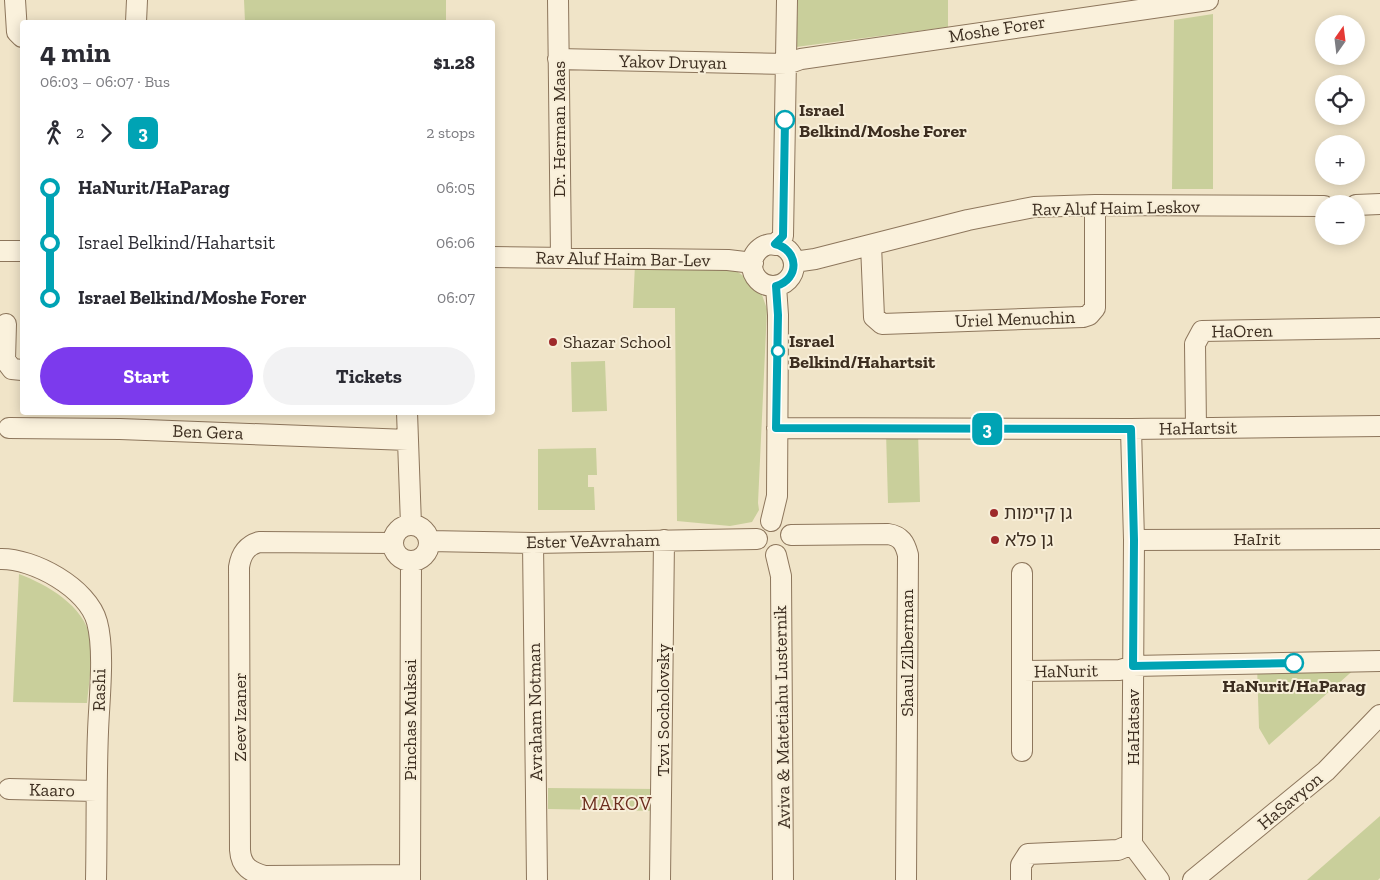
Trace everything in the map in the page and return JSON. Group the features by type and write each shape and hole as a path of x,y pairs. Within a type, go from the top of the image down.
{"street":[{"path":"15,0 16,32 20,36"},
{"path":"136,0 136,20"},
{"name":"Dr. Herman Maas","path":"558,0 561,258"},
{"path":"775,244 787,250 794,262 792,275 788,280 776,286 769,286 755,275 753,263 758,252 775,244 783,236 787,0"},
{"name":"Moshe Forer","path":"787,64 811,58 1058,20 1208,0"},
{"name":"Yakov Druyan","path":"558,59 787,64"},
{"path":"1365,205 1380,204"},
{"name":"Rav Aluf Haim Leskov","path":"794,262 815,259 1007,212 1056,205 1315,206"},
{"name":"Uriel Menuchin","path":"871,245 874,316 882,324 1083,317 1089,315 1095,308 1095,205"},
{"path":"0,251 20,251"},
{"name":"Rav Aluf Haim Bar-Lev","path":"495,258 728,260 753,263"},
{"path":"772,521 777,496 778,315 776,286"},
{"path":"6,324 5,360 12,369 20,370"},
{"name":"HaOren","path":"1196,428 1195,344 1202,331 1380,328"},
{"path":"407,415 411,525"},
{"name":"HaHartsit","path":"776,428 1131,429 1380,426"},
{"name":"Ben Gera","path":"9,428 120,429 408,440"},
{"name":"HaHatsav","path":"1131,429 1134,540 1132,844"},
{"path":"772,521 782,522 791,535 791,541 786,551 776,555 765,553 757,539 762,525 772,521"},
{"path":"411,525 422,528 429,541 426,554 411,561 397,554 393,543 398,530 411,525"},
{"name":"Shaul Zilberman","path":"791,535 888,534 900,539 906,548 908,565 906,880"},
{"name":"HaIrit","path":"1134,540 1380,538"},
{"name":"Ester VeAvraham","path":"429,541 533,543 757,539"},
{"name":"Tzvi Socholovsky","path":"660,880 664,540"},
{"name":"Zeev Izaner","path":"393,543 259,542 248,547 242,556 239,567 240,850 241,858 248,869 265,876 410,878"},
{"name":"Avraham Notman","path":"533,543 536,880"},
{"name":"Aviva & Matetiahu Lusternik","path":"776,555 781,576 783,880"},
{"name":"Rashi","path":"0,559 35,566 60,579 82,598 91,609 97,622 100,680 96,791 96,880"},
{"name":"Pinchas Muksai","path":"410,878 411,561"},
{"path":"1022,573 1022,751"},
{"name":"HaNurit","path":"1022,671 1120,670 1133,666 1380,661"},
{"name":"HaSavyon","path":"1193,880 1326,771 1380,715"},
{"name":"Kaaro","path":"9,789 96,791"},
{"path":"1021,880 1021,865 1028,854 1118,850 1132,844 1159,880"}],"green space":[{"path":"244,0 446,0 446,20 245,20"},
{"path":"798,0 948,0 948,27 796,47"},
{"path":"1213,14 1213,189 1172,189 1174,20"},
{"path":"635,264 735,270 753,283 762,295 767,309 759,510 752,522 730,526 677,521 675,308 633,308"},
{"path":"605,361 607,411 572,412 571,362"},
{"path":"918,431 920,502 888,503 886,432"},
{"path":"596,448 597,475 588,475 588,487 594,487 595,510 538,510 538,449"},
{"path":"19,574 52,590 63,598 81,616 87,626 91,654 87,703 13,702"},
{"path":"1257,665 1357,667 1269,745 1259,728"},
{"path":"548,788 657,789 657,811 548,809"},
{"path":"1380,816 1380,878 1378,880 1307,880"}],"bus line":[{"name":"3","path":"785,120 783,236 775,244 782,246 792,255 794,269 788,280 776,286 778,315 776,428 1131,429 1134,540 1133,666 1294,663"}],"place":[{"name":"Israel Belkind/Moshe Forer","path":"785,120"},
{"name":"Shazar School","path":"553,342"},
{"name":"Israel Belkind/Hahartsit","path":"778,351"},
{"name":"גן קיימות","path":"994,513"},
{"name":"גן פלא","path":"995,540"},
{"name":"HaNurit/HaParag","path":"1294,663"}],"district":[{"name":"MAKOV","path":"617,803"}]}
